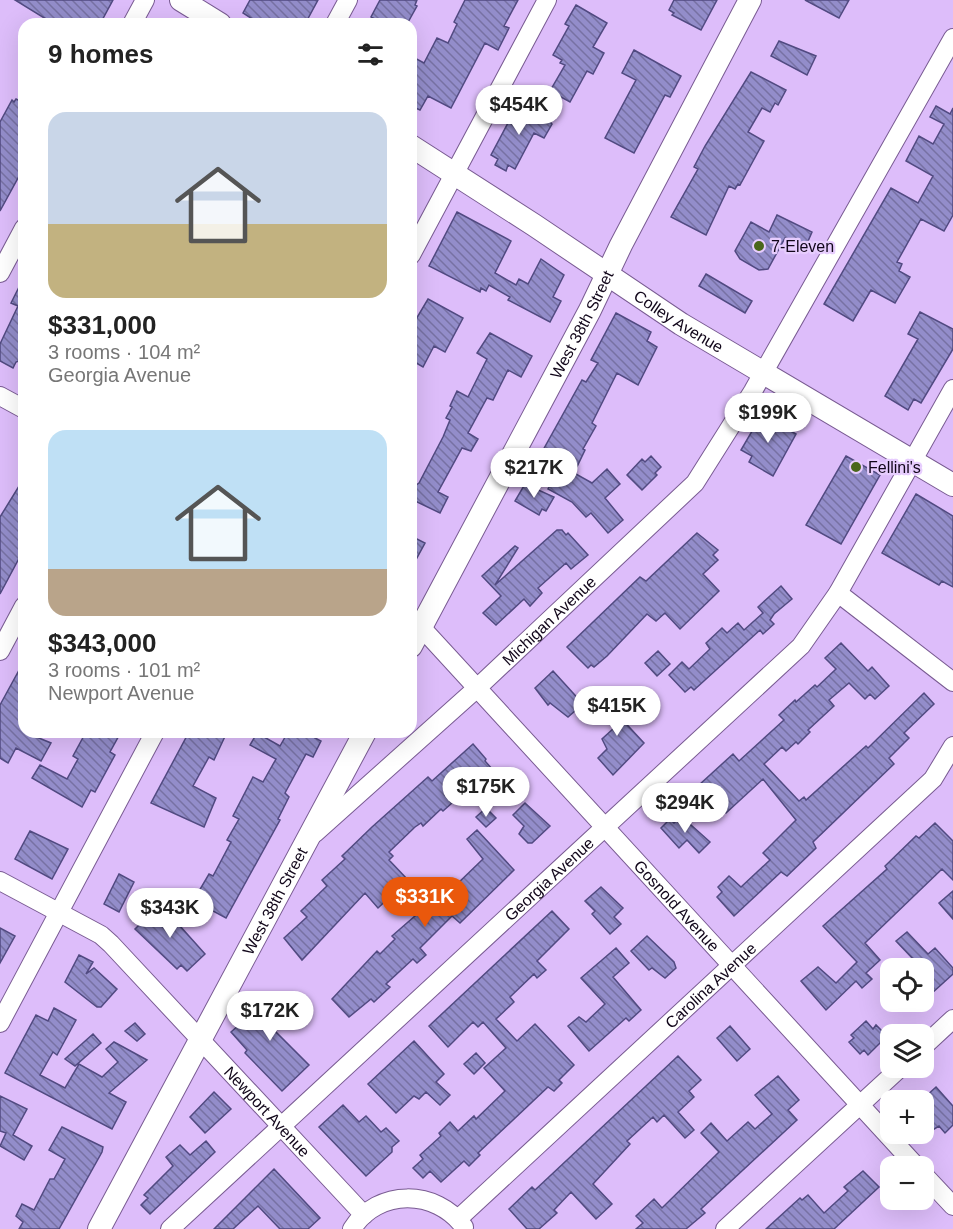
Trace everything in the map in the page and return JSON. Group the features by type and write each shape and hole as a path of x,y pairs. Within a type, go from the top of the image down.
{"main road":[{"path":"182,0 210,18"},
{"name":"West 38th Street","path":"417,625 607,275 750,0"},
{"name":"Colley Avenue","path":"417,150 762,374 953,485"},
{"name":"West 38th Street","path":"99,1229 362,738"}],"street":[{"path":"135,18 145,0"},
{"path":"338,18 348,0"},
{"path":"417,243 547,0"},
{"name":"Michigan Avenue","path":"306,840 477,689 695,483 762,374 953,38"},
{"path":"0,273 18,239"},
{"name":"Georgia Avenue","path":"170,1229 801,646 838,593 953,389"},
{"path":"0,396 18,406"},
{"path":"838,593 953,682"},
{"path":"0,651 18,617"},
{"name":"Gosnold Avenue","path":"417,634 477,689 907,1156"},
{"path":"0,1023 152,738"},
{"name":"Carolina Avenue","path":"462,1224 732,966 933,779 953,747"},
{"name":"Newport Avenue","path":"0,881 101,935 111,944 280,1128 364,1215"},
{"path":"934,1037 953,1019"},
{"path":"725,1229 889,1078"},
{"path":"934,1185 953,1206"},
{"path":"352,1229 364,1215 383,1203 404,1198 434,1203 462,1224"}],"building":[{"path":"15,0 113,0 103,18 44,18"},
{"path":"250,0 318,0 308,18 251,18 243,13"},
{"path":"380,0 417,0 415,5 417,6 410,18 371,17"},
{"path":"465,0 518,0 504,26 509,28 498,50 485,43 451,108 428,96 420,110 417,109 417,59 424,63 437,38 448,43 457,24 454,22"},
{"path":"674,0 717,0 701,30 672,15 674,13 669,10"},
{"path":"805,0 849,0 839,18"},
{"path":"576,5 607,23 593,47 604,53 593,74 587,71 570,102 550,91 565,65 560,63 562,60 553,55 569,26 565,24"},
{"path":"779,41 816,56 807,75 771,56"},
{"path":"634,50 681,76 670,97 665,95 634,153 605,138 636,80 622,73"},
{"path":"751,72 786,90 778,105 775,103 770,112 762,108 748,132 764,141 740,185 738,184 735,189 729,186 706,235 671,217 698,169 694,167 705,146"},
{"path":"12,100 14,102 18,100 18,178 0,211 0,122"},
{"path":"519,102 544,115 552,124 544,138 534,133 515,169 508,165 506,171 495,165 498,159 491,155"},
{"path":"936,106 950,114 953,108 953,215 944,231 921,219 897,262 902,264 899,271 910,277 895,303 871,290 853,321 824,304 891,188 918,203 933,176 906,161 919,136 933,144 944,124 930,117"},
{"path":"457,212 511,241 495,273 516,285 519,279 528,284 541,259 564,275 553,297 561,301 550,322 508,300 510,297 489,285 486,291 481,288 480,292 429,266"},
{"name":"7-Eleven","path":"777,215 812,232 805,248 785,238 768,269 759,270 740,259 735,251 751,222 769,232"},
{"name":"7-Eleven","path":"706,274 752,301 745,313 699,286"},
{"path":"18,289 18,306 11,303"},
{"path":"428,299 463,318 445,352 434,346 423,367 417,364 417,318"},
{"path":"18,306 18,361 13,368 0,361 0,344"},
{"path":"920,312 953,329 953,349 921,403 914,399 908,410 885,396 918,339 908,334"},
{"path":"616,313 651,332 647,341 657,347 638,385 617,373 592,423 596,426 583,449 585,450 574,473 592,483 607,469 620,484 605,498 623,520 608,533 591,513 586,517 572,502 548,489 562,463 542,452 582,380 586,382 598,363 591,360"},
{"path":"490,333 532,356 521,377 508,370 493,400 487,398 468,433 478,439 471,451 462,448 438,492 448,497 440,513 417,502 417,484 443,437 450,420 446,418 457,391 468,397 487,359 477,353"},
{"path":"762,414 796,434 773,476 749,462 752,456 741,450"},
{"path":"651,456 661,467 655,473 657,475 642,490 627,475 642,459 645,462"},
{"path":"846,456 880,475 841,544 806,525"},
{"path":"525,484 554,497 546,511 542,509 539,515 515,501"},
{"path":"18,488 18,560 0,594 0,517"},
{"path":"916,494 953,516 953,587 942,581 939,585 882,553"},
{"path":"557,530 562,530 566,535 568,533 588,555 571,569 566,563 538,588 542,593 530,606 524,599 496,625 483,613 501,596 482,576 515,546 518,548 495,585"},
{"path":"697,533 718,550 713,555 718,560 703,574 719,591 680,629 665,613 656,621 647,614 607,656 594,667 591,665 588,668 567,647 640,577 646,581"},
{"path":"417,539 425,543 417,558"},
{"path":"781,586 792,599 774,614 770,620 774,624 763,634 760,630 694,690 691,687 685,692 669,675 682,662 689,669 710,649 706,643 722,628 727,633 738,623 744,630 763,613 758,607"},
{"path":"841,643 868,671 872,667 889,686 875,699 870,694 865,699 849,683 829,700 834,706 808,730 810,732 798,744 796,742 786,751 782,747 764,764 799,801 804,797 806,800 866,746 868,748 924,693 934,704 904,733 909,738 889,758 894,764 813,842 816,848 787,876 781,872 734,916 717,897 722,892 718,887 729,876 741,887 770,860 763,853 796,820 763,779 726,813 699,785 733,754 739,761 784,720 779,715 815,685 817,687 836,669 825,658"},
{"path":"658,651 670,664 657,676 645,663"},
{"path":"553,671 583,704 568,717 550,703 548,705 535,688"},
{"path":"18,672 18,738 39,738 51,743 41,761 16,748 8,763 0,758 0,705"},
{"path":"610,694 624,710 618,715 644,743 613,775 598,758 607,749 602,739 614,728 595,707"},
{"path":"83,738 118,738 110,752 115,755 95,792 91,790 82,807 32,778 40,765 67,779 78,759 73,756"},
{"path":"186,738 224,738 214,760 209,757 193,786 216,798 204,827 151,803"},
{"path":"254,738 266,738 280,746 285,738 315,738 321,741 313,757 306,754 285,793 289,797 278,819 280,820 226,918 198,903 202,893 199,891 209,874 213,876 231,842 227,840 239,819 233,816 253,777 263,782 276,759 250,745"},
{"path":"473,744 486,759 485,761 493,770 491,772 500,781 485,794 468,775 445,795 452,803 443,811 441,809 423,826 421,823 415,827 389,852 393,856 389,860 408,880 378,908 365,893 302,960 284,938 307,917 301,911 327,886 322,880 345,859 342,856 372,827 428,777 432,781"},
{"path":"525,803 550,826 532,843 528,843 519,834 524,826 513,815"},
{"path":"486,808 496,818 486,827 476,817"},
{"path":"681,816 710,842 699,853 687,840 679,848 661,828 670,819 674,823"},
{"path":"935,823 953,841 953,880 942,869 865,943 880,960 866,973 872,979 862,988 856,981 826,1010 801,981 818,967 836,983 857,962 823,926 887,869 885,866 916,836 919,838"},
{"path":"477,830 514,870 460,923 452,916 420,948 426,955 417,963 413,959 386,984 390,987 374,1002 371,999 349,1017 332,999 377,951 380,954 395,939 392,936 453,883 455,886 483,859 467,839"},
{"path":"30,831 68,849 52,879 15,859"},
{"path":"119,874 134,882 119,912 104,904"},
{"path":"601,887 623,908 614,917 621,924 610,934 592,914 595,911 585,901"},
{"path":"953,891 953,919 939,903"},
{"path":"158,907 160,909 163,907 205,954 187,971 181,965 177,969 135,929"},
{"path":"552,911 569,929 537,961 546,970 537,978 534,974 510,997 514,1002 496,1019 517,1041 535,1024 574,1065 559,1080 562,1083 554,1091 548,1087 478,1153 480,1155 469,1166 464,1161 441,1182 430,1171 423,1178 413,1168 423,1159 420,1155 441,1136 439,1133 450,1122 458,1131 474,1116 476,1119 505,1091 484,1068 506,1048 483,1022 478,1027 473,1022 448,1047 429,1026"},
{"path":"0,928 15,936 0,963"},
{"path":"907,932 928,954 935,948 953,968 953,974 934,991 934,958 912,958 896,941"},
{"path":"647,936 674,962 676,968 665,978 652,968 649,970 631,951"},
{"path":"616,948 629,963 613,977 641,1010 629,1021 626,1018 589,1051 568,1026 579,1017 586,1022 605,1004 581,978"},
{"path":"79,955 93,962 86,974 94,968 117,989 101,1007 97,1007 65,982"},
{"path":"287,995 297,1006 273,1029 309,1065 282,1091 245,1053 247,1050 231,1032 241,1023 244,1015 269,996 277,1005"},
{"path":"54,1008 76,1020 57,1055 53,1052 40,1075 65,1088 79,1064 102,1077 118,1062 106,1049 114,1042 147,1060 109,1093 126,1102 112,1129 5,1073 36,1015 48,1021"},
{"path":"866,1021 873,1029 876,1025 880,1029 880,1043 868,1055 864,1050 860,1054 849,1042 854,1038 851,1035"},
{"path":"135,1023 145,1034 137,1041 125,1031"},
{"path":"730,1026 750,1049 737,1061 717,1038"},
{"path":"93,1034 101,1043 75,1066 65,1059"},
{"path":"414,1041 444,1074 436,1082 450,1095 440,1105 426,1092 419,1099 414,1096 396,1113 368,1084"},
{"path":"476,1053 485,1063 474,1074 464,1064"},
{"path":"678,1056 701,1080 689,1091 694,1097 678,1112 694,1130 685,1138 664,1115 657,1122 653,1117 627,1141 630,1144 593,1184 612,1204 596,1219 571,1192 554,1210 557,1213 539,1229 527,1229 509,1209 532,1187 535,1190"},
{"path":"778,1076 799,1100 788,1110 797,1120 701,1209 705,1213 686,1229 636,1229 643,1223 636,1216 654,1199 662,1208 719,1152 701,1133 711,1123 727,1141 748,1122 755,1129 772,1114 755,1095"},
{"path":"936,1087 953,1106 953,1125 945,1133 939,1126 934,1129 933,1090"},
{"path":"214,1092 231,1109 205,1133 190,1117"},
{"path":"0,1096 27,1109 13,1135 32,1146 24,1160 0,1146 6,1133 0,1131"},
{"path":"343,1105 359,1122 366,1116 381,1132 386,1128 399,1141 392,1147 392,1152 366,1176 319,1127"},
{"path":"62,1127 103,1147 102,1152 59,1229 19,1229 23,1222 16,1216 22,1204 34,1210 50,1179 54,1179 65,1159 49,1150"},
{"path":"206,1141 215,1152 150,1214 141,1205 148,1198 144,1195 173,1166 166,1157 180,1145 190,1155"},
{"path":"274,1169 320,1218 308,1229 280,1229 258,1206 233,1229 214,1229"},
{"path":"863,1171 879,1187 834,1229 766,1229 800,1198 802,1200 808,1195 824,1213 848,1191 844,1187"}],"place":[{"name":"7-Eleven","path":"759,246"},
{"name":"Fellini's","path":"856,467"}]}
